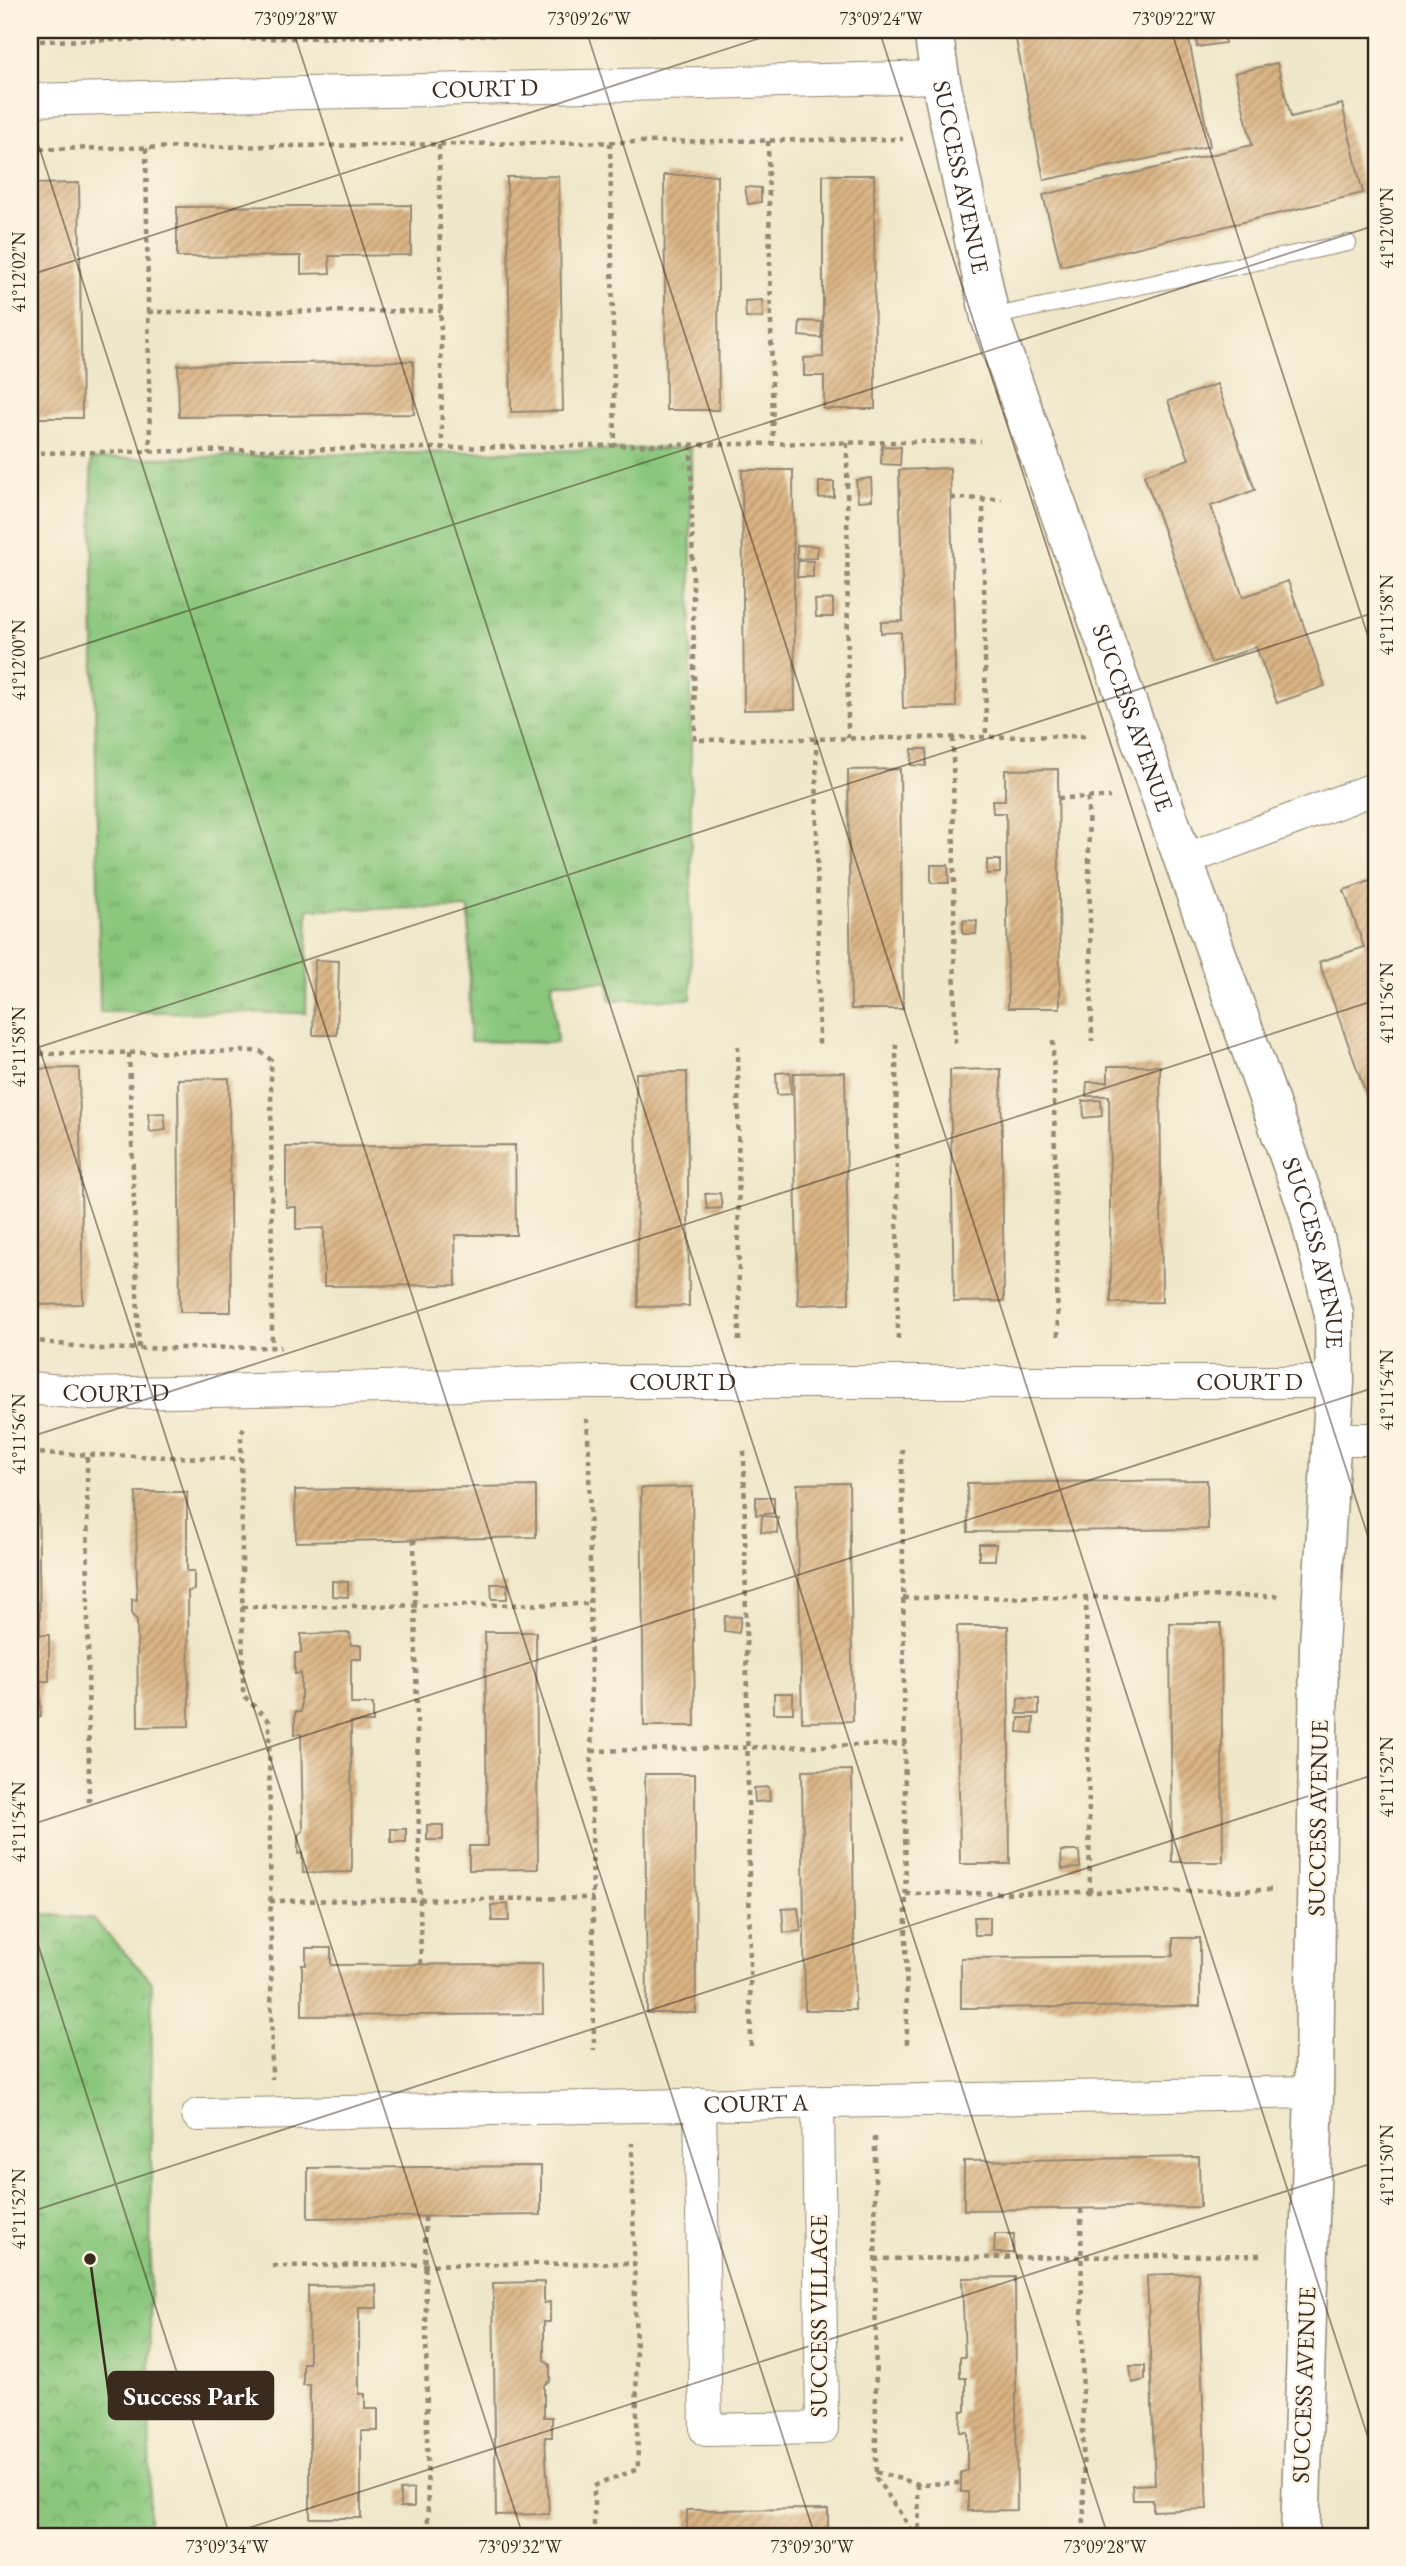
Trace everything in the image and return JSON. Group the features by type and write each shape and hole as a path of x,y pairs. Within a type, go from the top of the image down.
{"street":[{"name":"SUCCESS AVENUE","path":"933,30 940,77 990,317 1308,1210 1334,1314 1335,1382 1320,1645 1314,2092 1300,2536"},
{"name":"COURT D","path":"30,100 940,77"},
{"path":"1184,860 1376,788"},
{"name":"COURT D","path":"30,1388 91,1394 589,1382 1335,1382"},
{"path":"1331,1439 1376,1439"},
{"name":"COURT A","path":"198,2115 1314,2092"},
{"name":"SUCCESS VILLAGE","path":"700,2104 706,2430 822,2428 818,2103"}],"lane":[{"path":"990,317 1348,243"}],"path":[{"path":"33,30 32,41 478,33 884,31"},
{"path":"182,30 183,39"},
{"path":"332,30 332,37"},
{"path":"30,149 904,139"},
{"path":"768,141 773,443"},
{"path":"610,143 615,446"},
{"path":"439,145 442,447"},
{"path":"146,148 150,451"},
{"path":"148,312 441,311"},
{"path":"30,453 981,441"},
{"path":"847,443 848,739"},
{"path":"691,445 695,740 1087,736"},
{"path":"951,498 1002,499"},
{"path":"983,498 986,737"},
{"path":"953,738 955,1043"},
{"path":"816,739 819,1045"},
{"path":"1058,798 1110,797"},
{"path":"1088,798 1091,1041"},
{"path":"1053,1041 1058,1338"},
{"path":"895,1044 898,1340"},
{"path":"738,1046 739,1341"},
{"path":"30,1054 260,1051 271,1060 272,1347"},
{"path":"129,1053 139,1349"},
{"path":"30,1340 96,1349 281,1347"},
{"path":"573,1421 587,1421 594,2050"},
{"path":"252,1423 241,1433 243,1695 269,1721 272,2080"},
{"path":"902,1449 907,2044"},
{"path":"744,1451 751,2048"},
{"path":"30,1453 87,1457 241,1459"},
{"path":"87,1457 89,1804"},
{"path":"414,1539 421,1965"},
{"path":"903,1598 1280,1596"},
{"path":"1086,1597 1090,1892"},
{"path":"242,1607 590,1604"},
{"path":"592,1751 905,1744"},
{"path":"906,1894 1272,1891"},
{"path":"270,1901 593,1898"},
{"path":"875,2125 876,2478 918,2536"},
{"path":"594,2536 594,2486 638,2469 632,2141"},
{"path":"1081,2209 1084,2536"},
{"path":"425,2217 428,2536"},
{"path":"876,2259 1263,2255"},
{"path":"273,2266 634,2263"},
{"path":"876,2472 918,2484 961,2483"},
{"path":"918,2484 918,2536"}],"green space":[{"path":"691,448 691,999 610,1000 609,982 552,982 557,1043 470,1041 469,908 308,909 306,1013 100,1012 91,459"},
{"path":"30,1913 93,1919 152,1982 149,2536 30,2536"}],"building":[{"path":"1014,30 1187,30 1210,146 1044,180"},
{"path":"1195,30 1223,30 1225,43 1197,47"},
{"path":"1277,63 1291,117 1342,104 1363,193 1061,266 1043,195 1252,145 1235,73"},
{"path":"664,175 717,175 719,410 666,410"},
{"path":"823,175 874,175 875,409 824,409 824,376 804,376 804,358 823,357"},
{"path":"559,176 563,411 511,412 507,177"},
{"path":"79,183 82,418 31,418 30,184"},
{"path":"745,187 761,188 761,202 748,204"},
{"path":"411,205 411,255 329,256 330,273 301,274 301,256 177,257 177,207"},
{"path":"762,300 763,317 746,318 745,301"},
{"path":"800,321 822,322 821,338 799,336"},
{"path":"413,361 414,414 179,417 178,365"},
{"path":"1217,384 1255,490 1211,506 1243,597 1288,581 1325,686 1277,703 1256,647 1211,663 1144,475 1189,459 1168,401"},
{"path":"882,446 901,447 900,465 881,464"},
{"path":"950,468 956,707 903,708 901,632 881,633 881,622 903,621 899,470"},
{"path":"742,470 793,470 795,709 744,710"},
{"path":"871,478 872,500 858,501 856,480"},
{"path":"819,482 834,482 834,497 819,498"},
{"path":"797,545 818,546 817,558 797,559"},
{"path":"798,561 813,561 813,577 797,577"},
{"path":"833,599 833,617 816,617 815,600"},
{"path":"912,749 927,749 926,766 911,765"},
{"path":"900,769 903,1009 851,1009 848,770"},
{"path":"1058,769 1060,1008 1008,1008 1006,813 993,813 992,800 1005,800 1005,770"},
{"path":"987,860 1000,860 1000,873 987,874"},
{"path":"931,865 948,865 949,883 931,883"},
{"path":"1376,879 1376,1122 1319,962 1364,947 1344,890"},
{"path":"963,920 977,921 976,934 963,934"},
{"path":"315,960 339,961 337,1035 313,1035"},
{"path":"1108,1066 1160,1066 1162,1302 1111,1303 1109,1096 1086,1096 1087,1082 1108,1082"},
{"path":"79,1068 83,1304 30,1305 30,1069"},
{"path":"1001,1069 1004,1301 954,1302 950,1070"},
{"path":"687,1072 689,1306 638,1307 636,1073"},
{"path":"790,1072 791,1094 777,1095 776,1073"},
{"path":"845,1072 849,1303 798,1305 793,1073"},
{"path":"229,1078 231,1312 180,1312 178,1079"},
{"path":"1101,1100 1102,1116 1084,1118 1083,1101"},
{"path":"164,1113 166,1130 150,1132 148,1114"},
{"path":"515,1145 516,1235 455,1235 456,1285 324,1286 324,1228 296,1229 296,1207 286,1207 286,1147"},
{"path":"720,1193 722,1208 707,1209 705,1194"},
{"path":"1207,1480 1208,1529 968,1532 967,1483"},
{"path":"849,1483 853,1721 802,1722 797,1484"},
{"path":"30,1484 38,1484 40,1635 49,1635 49,1681 40,1681 41,1717 30,1718"},
{"path":"536,1486 536,1537 296,1542 295,1490"},
{"path":"692,1487 695,1726 644,1726 641,1488"},
{"path":"136,1492 187,1492 187,1571 194,1571 194,1590 188,1591 189,1726 138,1727 137,1620 132,1615 132,1599 137,1600"},
{"path":"756,1497 774,1497 774,1513 756,1515"},
{"path":"762,1516 778,1517 777,1533 761,1532"},
{"path":"979,1544 996,1544 995,1560 979,1560"},
{"path":"332,1581 348,1582 348,1597 332,1596"},
{"path":"491,1584 508,1584 507,1599 492,1599"},
{"path":"725,1616 741,1617 739,1633 724,1631"},
{"path":"1170,1623 1221,1623 1223,1862 1172,1862"},
{"path":"957,1626 1008,1626 1010,1864 960,1864"},
{"path":"485,1632 536,1632 538,1869 469,1870 469,1846 487,1846"},
{"path":"350,1633 351,1645 361,1645 361,1659 351,1659 351,1704 373,1704 373,1722 351,1722 352,1872 303,1873 302,1853 298,1854 298,1835 303,1831 301,1734 295,1734 295,1712 301,1712 301,1673 295,1674 295,1653 301,1653 301,1634"},
{"path":"774,1693 793,1693 793,1713 774,1713"},
{"path":"1018,1698 1039,1699 1039,1714 1017,1714"},
{"path":"1019,1718 1034,1718 1033,1733 1018,1732"},
{"path":"852,1770 855,2010 805,2010 802,1771"},
{"path":"645,1774 695,1774 696,2013 647,2013"},
{"path":"769,1787 770,1801 755,1802 754,1788"},
{"path":"427,1825 443,1825 443,1840 427,1840"},
{"path":"391,1829 406,1829 406,1842 391,1842"},
{"path":"1061,1851 1079,1851 1080,1868 1062,1869"},
{"path":"508,1904 509,1921 492,1921 491,1905"},
{"path":"798,1908 801,1931 784,1933 782,1909"},
{"path":"974,1917 990,1917 990,1935 975,1935"},
{"path":"1173,1938 1200,1938 1200,2006 961,2008 961,1958 1173,1956"},
{"path":"306,1948 331,1948 331,1965 542,1964 543,2014 302,2016 302,1965 306,1965"},
{"path":"1199,2157 1200,2207 964,2210 964,2161"},
{"path":"541,2166 541,2215 308,2218 308,2168"},
{"path":"995,2234 1014,2234 1013,2253 994,2253"},
{"path":"1198,2273 1207,2509 1153,2511 1153,2500 1133,2500 1132,2485 1155,2484 1147,2275"},
{"path":"1015,2277 1017,2510 968,2511 968,2492 961,2492 961,2472 967,2471 967,2432 960,2432 961,2411 966,2411 966,2378 960,2378 960,2357 965,2357 962,2278"},
{"path":"544,2282 544,2303 550,2302 550,2322 544,2322 544,2360 550,2365 550,2380 544,2385 544,2417 552,2417 552,2437 545,2437 549,2514 496,2515 493,2283"},
{"path":"376,2285 377,2308 359,2308 359,2394 365,2394 365,2409 378,2409 378,2431 361,2431 361,2518 310,2518 310,2385 303,2385 303,2363 309,2363 308,2286"},
{"path":"1130,2366 1145,2366 1145,2380 1132,2383"},
{"path":"414,2489 414,2507 400,2507 400,2490"},
{"path":"828,2509 828,2536 687,2536 687,2510"}],"place":[{"name":"Success Park","path":"90,2259"}]}
